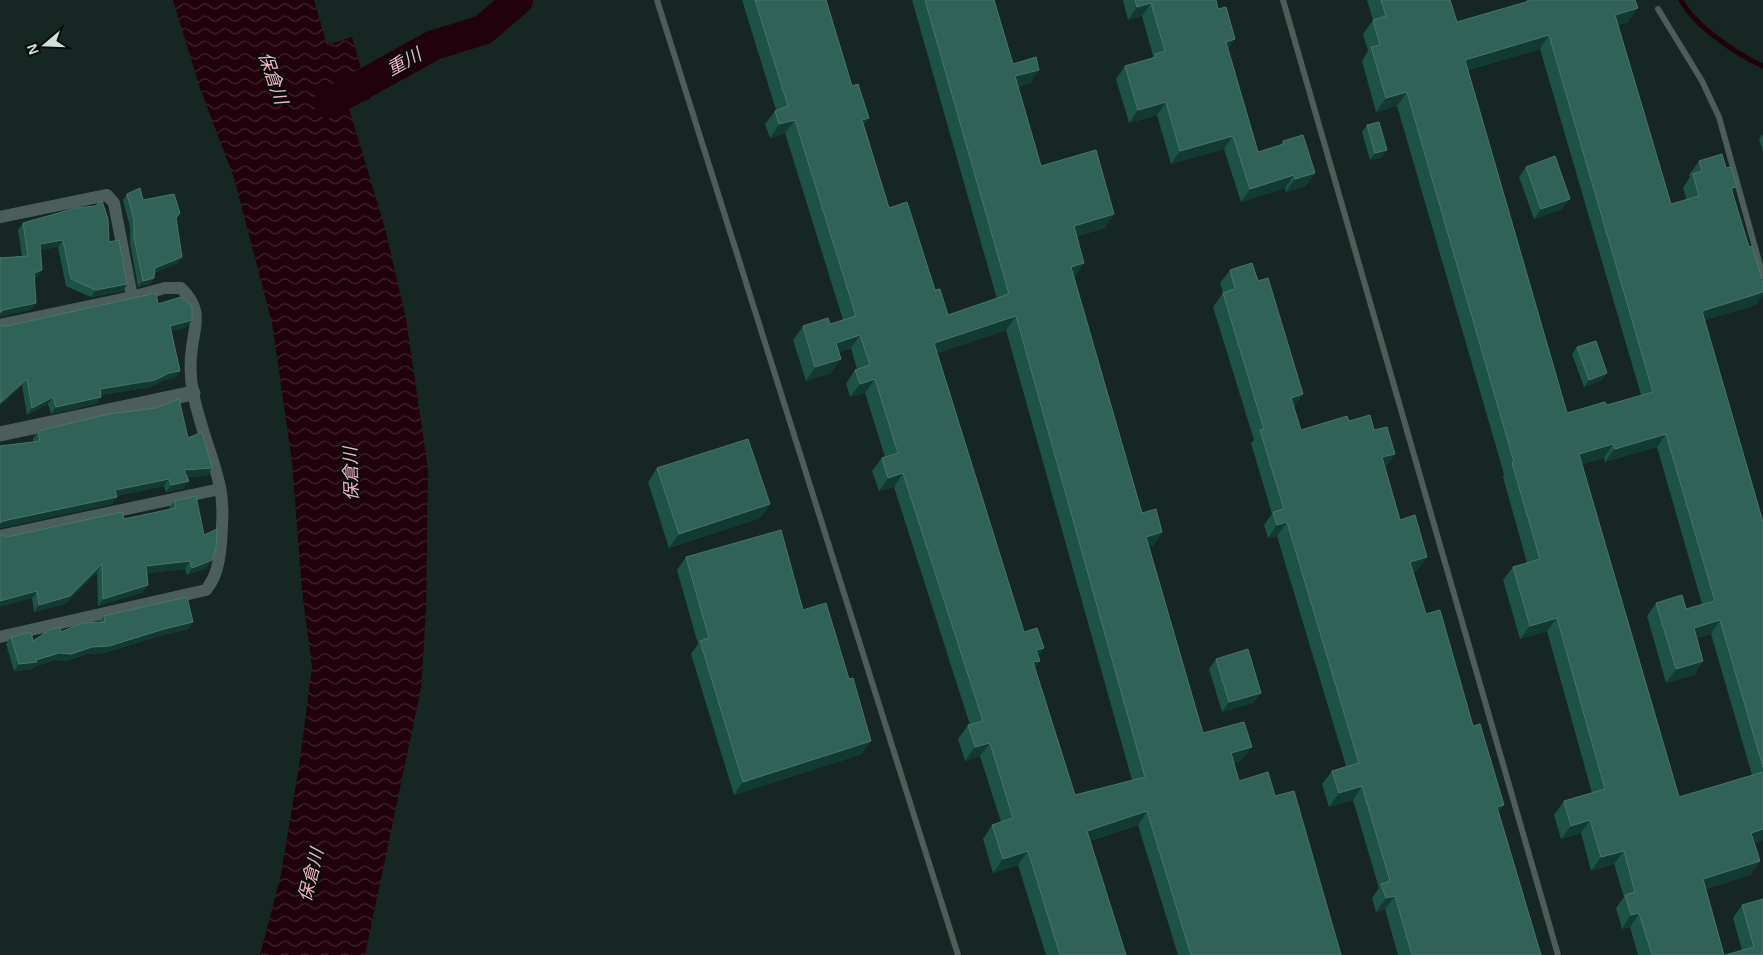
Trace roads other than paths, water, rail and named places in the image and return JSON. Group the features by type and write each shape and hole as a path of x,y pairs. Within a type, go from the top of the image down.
{"street":[{"path":"0,218 107,195 114,203 132,296"},
{"path":"0,325 165,288 181,288 191,298 196,311 196,330 190,364 193,393 220,489 223,518 219,562 214,579 206,590 0,637"},
{"path":"0,434 193,393"},
{"path":"0,536 220,489"}],"lane":[{"path":"657,0 958,955"},
{"path":"1283,0 1558,955"},
{"path":"1658,9 1702,81 1719,117 1763,276"}],"water":[{"name":"保倉川","path":"173,0 314,0 327,45 352,37 370,99 348,105 386,232 406,319 428,470 426,611 421,688 365,955 260,955 280,879 299,767 312,667 302,591 292,461 272,323 234,178 200,88"}],"waterway":[{"name":"重川","path":"329,103 434,45 483,30 518,0"},
{"path":"1681,0 1696,20 1717,38 1763,66"}]}
